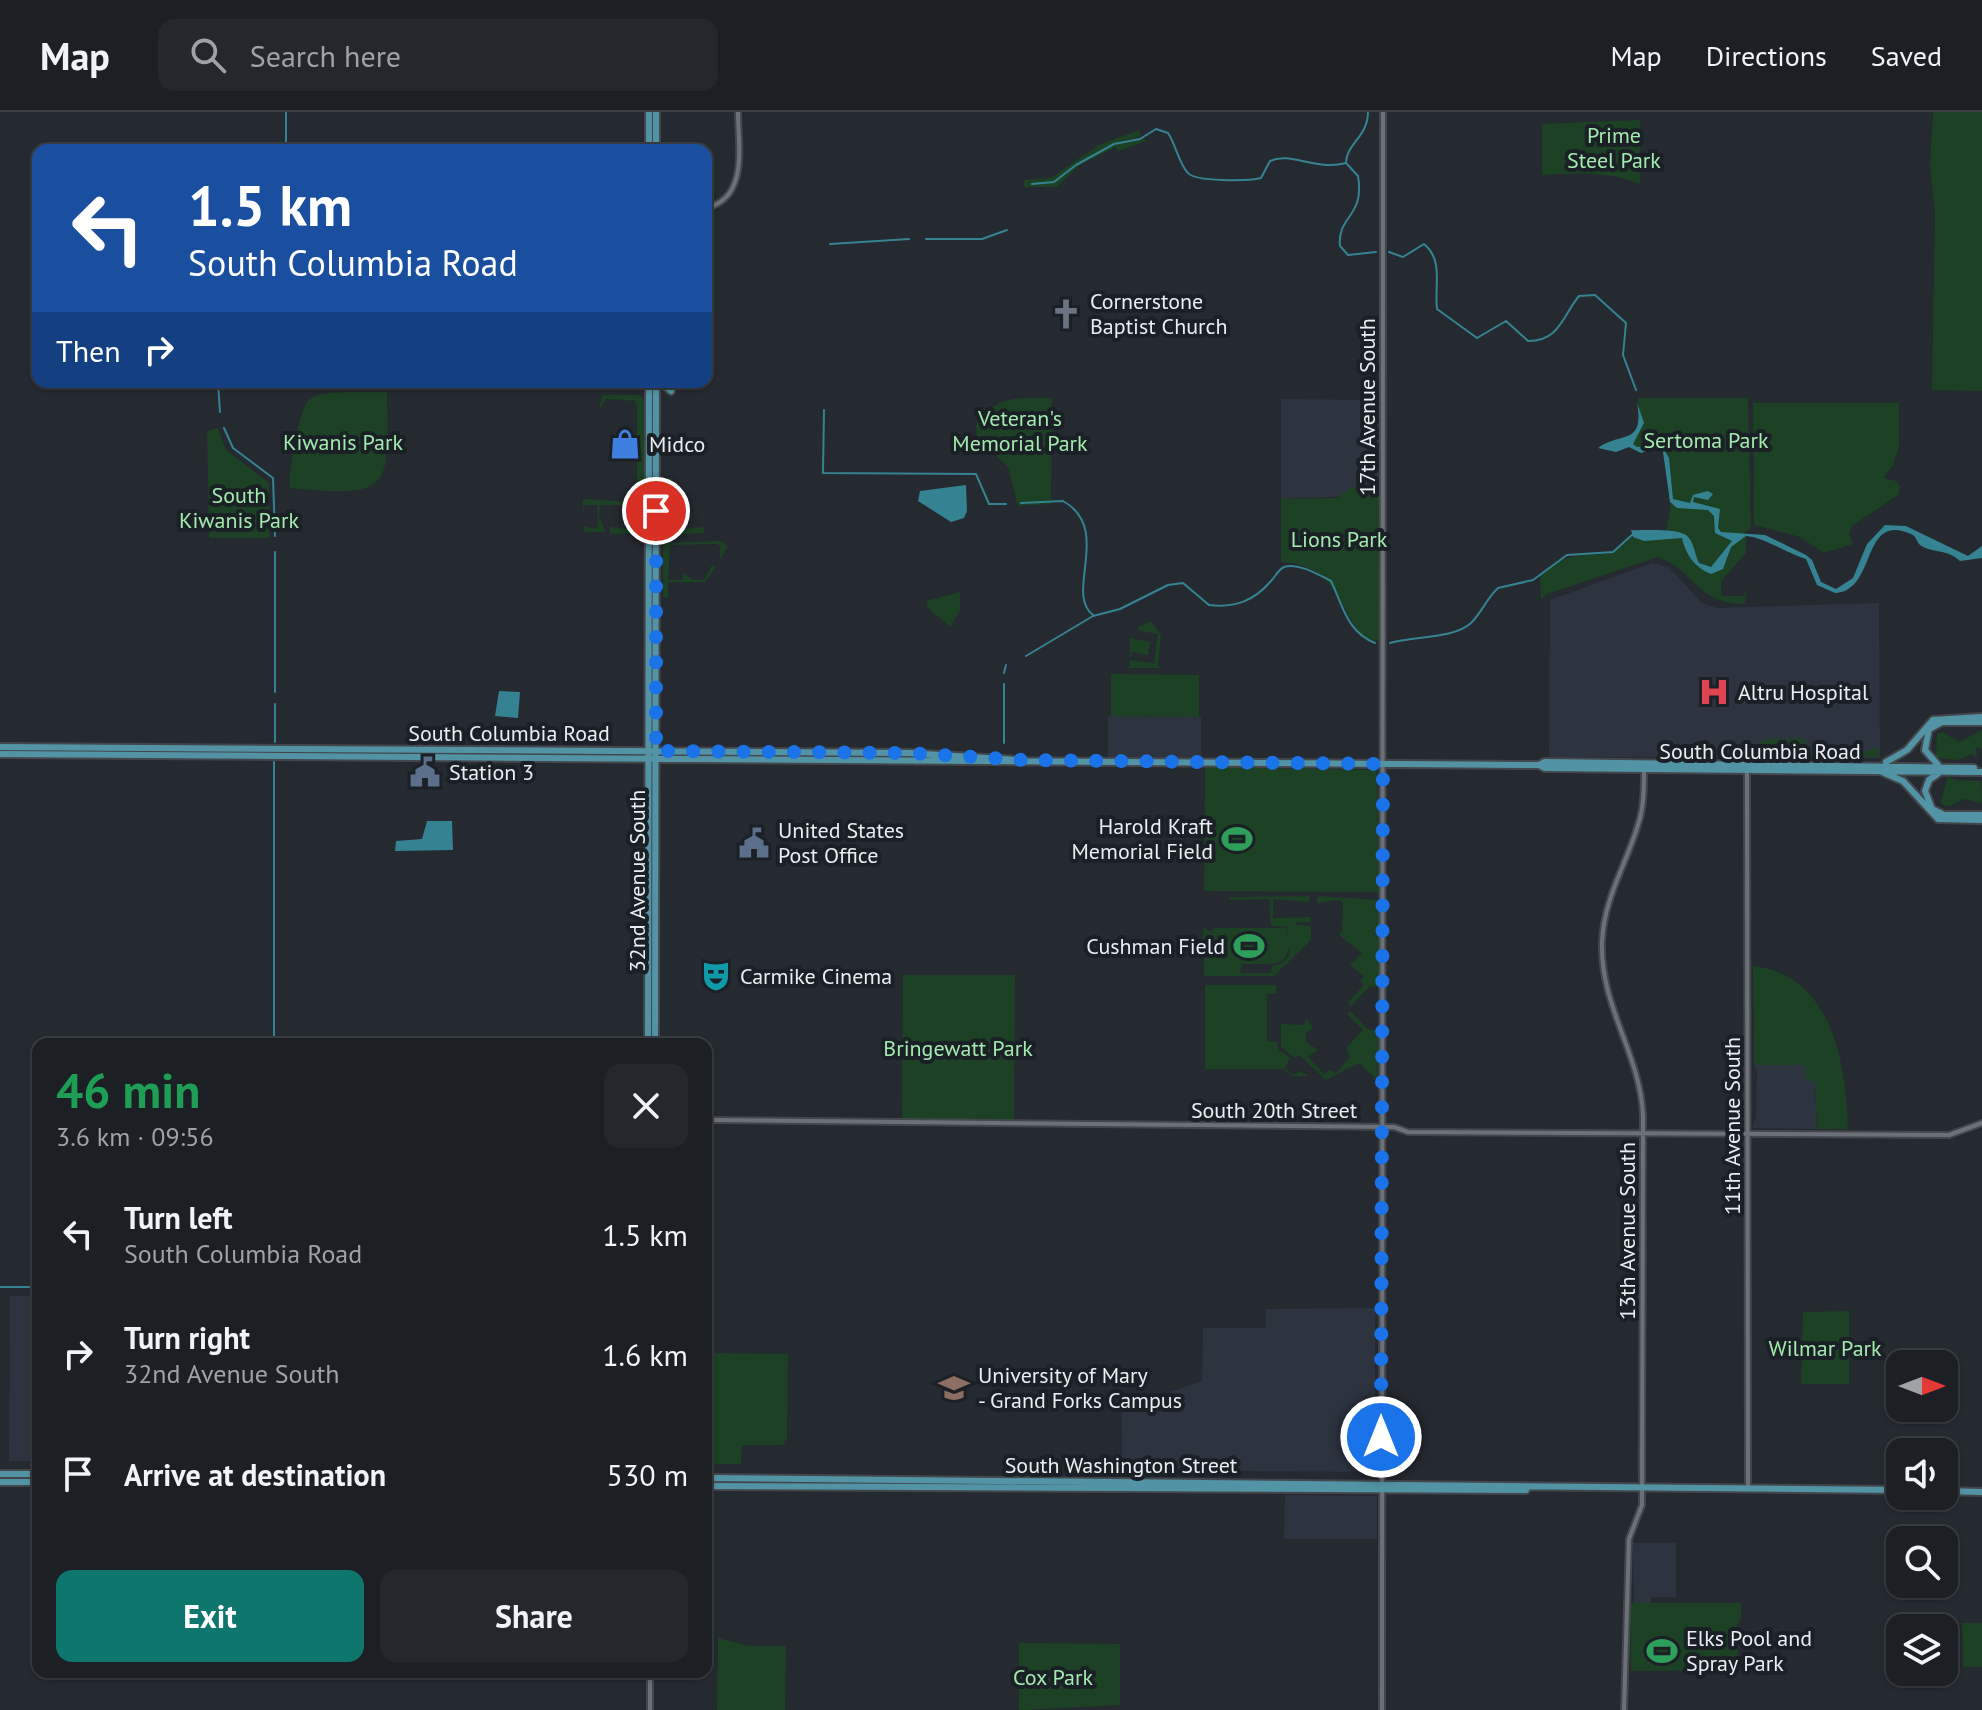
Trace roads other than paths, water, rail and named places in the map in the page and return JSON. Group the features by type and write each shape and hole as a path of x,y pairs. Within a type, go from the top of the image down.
{"main road":[{"path":"649,112 649,144"},
{"path":"656,112 656,144"},
{"name":"32nd Avenue South","path":"652,388 656,755 652,936"},
{"path":"667,388 671,391"},
{"name":"32nd Avenue South","path":"648,1038 652,936 647,755 653,537"},
{"path":"1875,767 1903,753 1933,720 1982,719"},
{"path":"1982,719 1942,722 1933,726 1925,738 1925,750 1940,768 1926,786 1929,805 1944,815 1982,818"},
{"name":"South Columbia Road","path":"0,747 605,752 647,755"},
{"path":"12,754 31,748"},
{"path":"518,759 564,752"},
{"path":"559,760 605,752"},
{"name":"South Columbia Road","path":"0,754 559,760 647,755 789,755 1383,764 1848,764 1875,767"},
{"name":"South Columbia Road","path":"1543,765 1561,762 1644,766"},
{"path":"1835,770 1848,764"},
{"name":"South Columbia Road","path":"1747,766 1835,770 1875,767 1981,770"},
{"path":"1875,767 1903,781 1938,819 1982,818"},
{"path":"648,819 652,884 655,889"},
{"name":"32nd Avenue South","path":"651,1004 654,1038"},
{"path":"0,1474 32,1474"},
{"name":"South Washington Street","path":"712,1479 747,1482 1886,1490"},
{"path":"0,1482 32,1482"},
{"name":"South Washington Street","path":"712,1485 747,1482"},
{"path":"1958,1491 1982,1492"}],"street":[{"path":"712,205 727,198 738,175 738,112"},
{"name":"17th Avenue South","path":"1382,1710 1383,112"},
{"name":"13th Avenue South","path":"1624,1710 1629,1539 1642,1508 1643,1489 1643,1132 1640,1090 1609,1004 1602,945 1608,900 1641,814 1644,766"},
{"name":"11th Avenue South","path":"1747,766 1748,1489"},
{"name":"South 20th Street","path":"712,1120 1381,1127 1408,1132 1949,1135 1982,1123"},
{"path":"650,1678 650,1710"}],"water":[{"path":"1637,402 1644,423 1633,444 1637,447 1661,444 1669,458 1673,499 1690,503 1693,495 1708,491 1713,494 1708,500 1694,497 1693,502 1720,509 1718,528 1721,532 1765,535 1806,555 1812,560 1821,582 1836,589 1853,578 1867,544 1885,525 1906,526 1968,556 1982,546 1982,558 1960,561 1924,547 1913,535 1896,530 1884,533 1876,541 1858,579 1849,589 1835,593 1817,585 1806,559 1746,536 1731,547 1723,569 1711,574 1692,560 1682,538 1644,541 1633,537 1631,530 1679,532 1691,540 1699,563 1711,567 1732,541 1715,533 1714,516 1708,510 1677,508 1670,502 1663,452 1658,448 1641,453 1629,447 1616,452 1598,448 1634,432 1639,416"},
{"path":"966,485 967,511 964,518 951,522 918,501 920,491"},
{"path":"499,691 520,692 518,718 495,716"},
{"path":"427,821 452,821 453,850 395,851 396,841 422,839"}],"waterway":[{"path":"286,112 286,144"},
{"path":"1346,163 1349,151 1365,128 1368,112"},
{"path":"1032,184 1054,182 1076,165 1114,144 1140,139 1156,129 1168,133 1188,173 1201,178 1261,178 1270,161 1286,158 1324,165 1346,163"},
{"path":"1347,164 1358,176 1359,190 1355,208 1340,236 1340,246 1348,255 1376,252"},
{"path":"926,239 982,239 1007,230"},
{"path":"830,244 909,239"},
{"path":"1389,252 1403,257 1424,244 1436,266 1437,309 1477,338 1506,321 1528,341 1539,340 1560,326 1579,296 1595,295 1626,323 1623,355 1636,390"},
{"path":"218,388 220,412"},
{"path":"824,410 823,473 976,474 989,504 1006,504"},
{"path":"224,428 233,448 273,478 275,536"},
{"path":"1021,503 1063,501 1077,513 1085,528 1087,544 1083,592 1085,605 1093,615"},
{"path":"1390,643 1444,635 1464,628 1475,619 1498,588 1533,580 1567,555 1613,552 1633,534"},
{"path":"275,552 275,692"},
{"path":"1026,656 1093,616 1120,609 1168,585 1183,583 1209,605 1227,605 1251,598 1265,588 1282,568 1290,566 1308,570 1331,581 1352,625 1375,643"},
{"path":"1004,673 1006,665"},
{"path":"1004,684 1004,743"},
{"path":"275,704 275,742"},
{"path":"274,762 274,1038"},
{"path":"0,1287 32,1287"}],"place":[{"name":"Cornerstone Baptist Church","path":"1066,314"},
{"name":"Midco","path":"625,444"},
{"name":"Altru Hospital","path":"1714,692"},
{"name":"Station 3","path":"425,772"},
{"name":"Harold Kraft Memorial Field","path":"1237,839"},
{"name":"United States Post Office","path":"754,843"},
{"name":"Cushman Field","path":"1249,946"},
{"name":"Carmike Cinema","path":"716,976"},
{"name":"University of Mary - Grand Forks Campus","path":"954,1388"},
{"name":"Elks Pool and Spray Park","path":"1662,1651"}],"park label":[{"name":"Prime Steel Park","path":"1614,148"},
{"name":"Veteran's Memorial Park","path":"1020,430"},
{"name":"Sertoma Park","path":"1706,440"},
{"name":"Kiwanis Park","path":"343,442"},
{"name":"South Kiwanis Park","path":"239,508"},
{"name":"Lions Park","path":"1339,539"},
{"name":"Bringewatt Park","path":"958,1048"},
{"name":"Wilmar Park","path":"1825,1348"},
{"name":"Cox Park","path":"1053,1677"}]}
